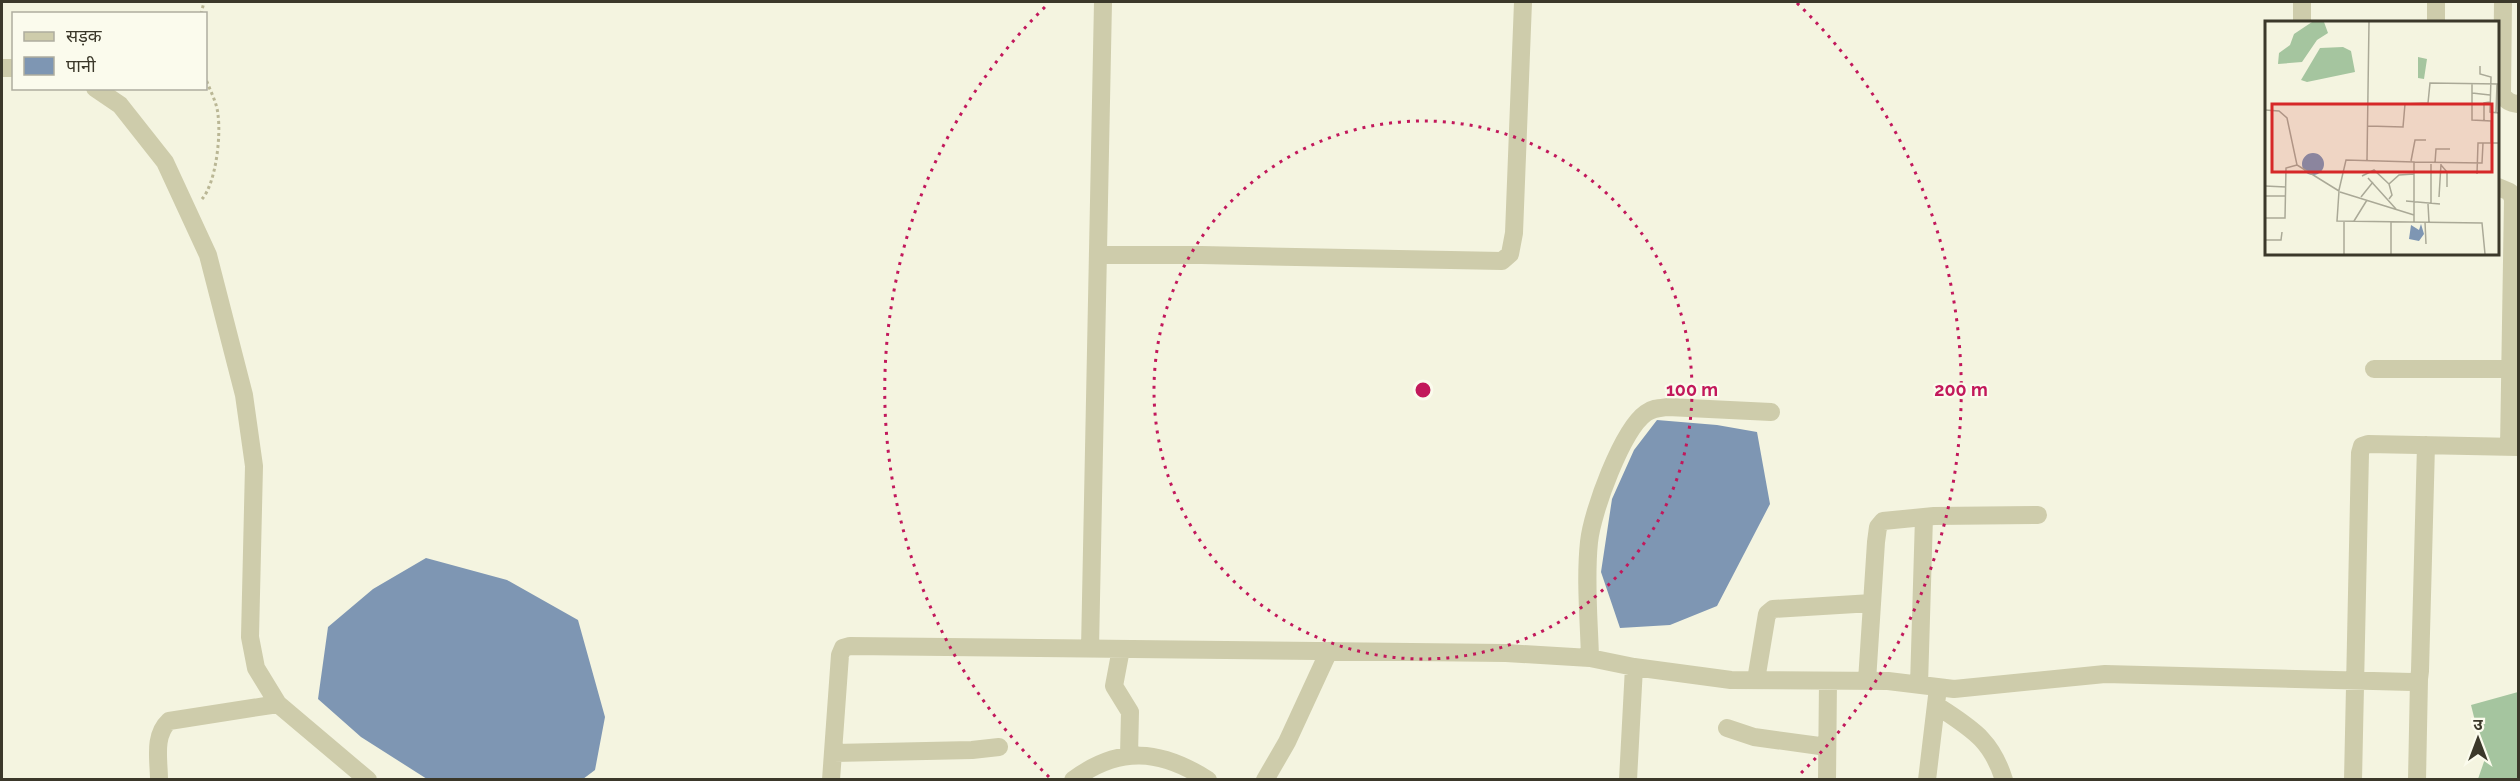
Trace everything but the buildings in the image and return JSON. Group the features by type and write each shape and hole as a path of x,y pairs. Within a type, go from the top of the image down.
{"street":[{"path":"1090,649 1103,2"},
{"path":"1098,255 1502,261 1509,254 1514,233 1523,2"},
{"path":"2302,2 2302,21"},
{"path":"2436,2 2436,21"},
{"path":"2503,2 2502,94 2505,99 2518,104"},
{"path":"98,90 120,105 165,162 208,255 244,395 254,466 250,637 256,669 278,704 368,780"},
{"path":"2353,780 2360,453 2362,446 2368,444 2514,447 2513,200 2510,192 2499,188"},
{"path":"2374,369 2513,358"},
{"path":"1590,658 1589,540 1602,492 1623,444 1644,414 1654,408 1668,407 1771,412"},
{"path":"2417,780 2426,445"},
{"path":"1867,681 1878,527 1883,521 1924,517 2038,515"},
{"path":"1919,685 1924,517"},
{"path":"1756,680 1767,614 1773,609 1872,603"},
{"path":"831,780 840,655 843,648 850,646 1506,653 1590,658 1694,677 1888,681 1919,685 1937,696 1990,747 1997,758 2004,780"},
{"path":"1121,649 1114,686 1130,712 1129,755"},
{"path":"1265,780 1287,742 1329,651"},
{"path":"1628,780 1634,667"},
{"path":"1937,696 1954,689 2105,674 2412,682 2419,679"},
{"path":"1827,780 1828,681"},
{"path":"1927,780 1937,696"},
{"path":"159,780 158,740 161,728 169,721 278,704"},
{"path":"1727,728 1754,737 1827,747"},
{"path":"834,753 972,750 999,747"},
{"path":"1073,780 1090,767 1114,757 1129,755 1147,755 1167,760 1208,780"}],"path":[{"path":"189,213 205,196 211,183 215,161 219,116 207,82"}],"green space":[{"path":"2518,692 2518,779 2478,779 2487,753 2477,729 2471,705"}],"water":[{"path":"1657,420 1717,425 1757,432 1770,504 1717,606 1670,625 1620,628 1601,572 1612,499 1634,450"},
{"path":"426,558 507,580 578,620 605,717 595,770 583,779 427,779 361,737 318,699 328,627 373,589"}]}
